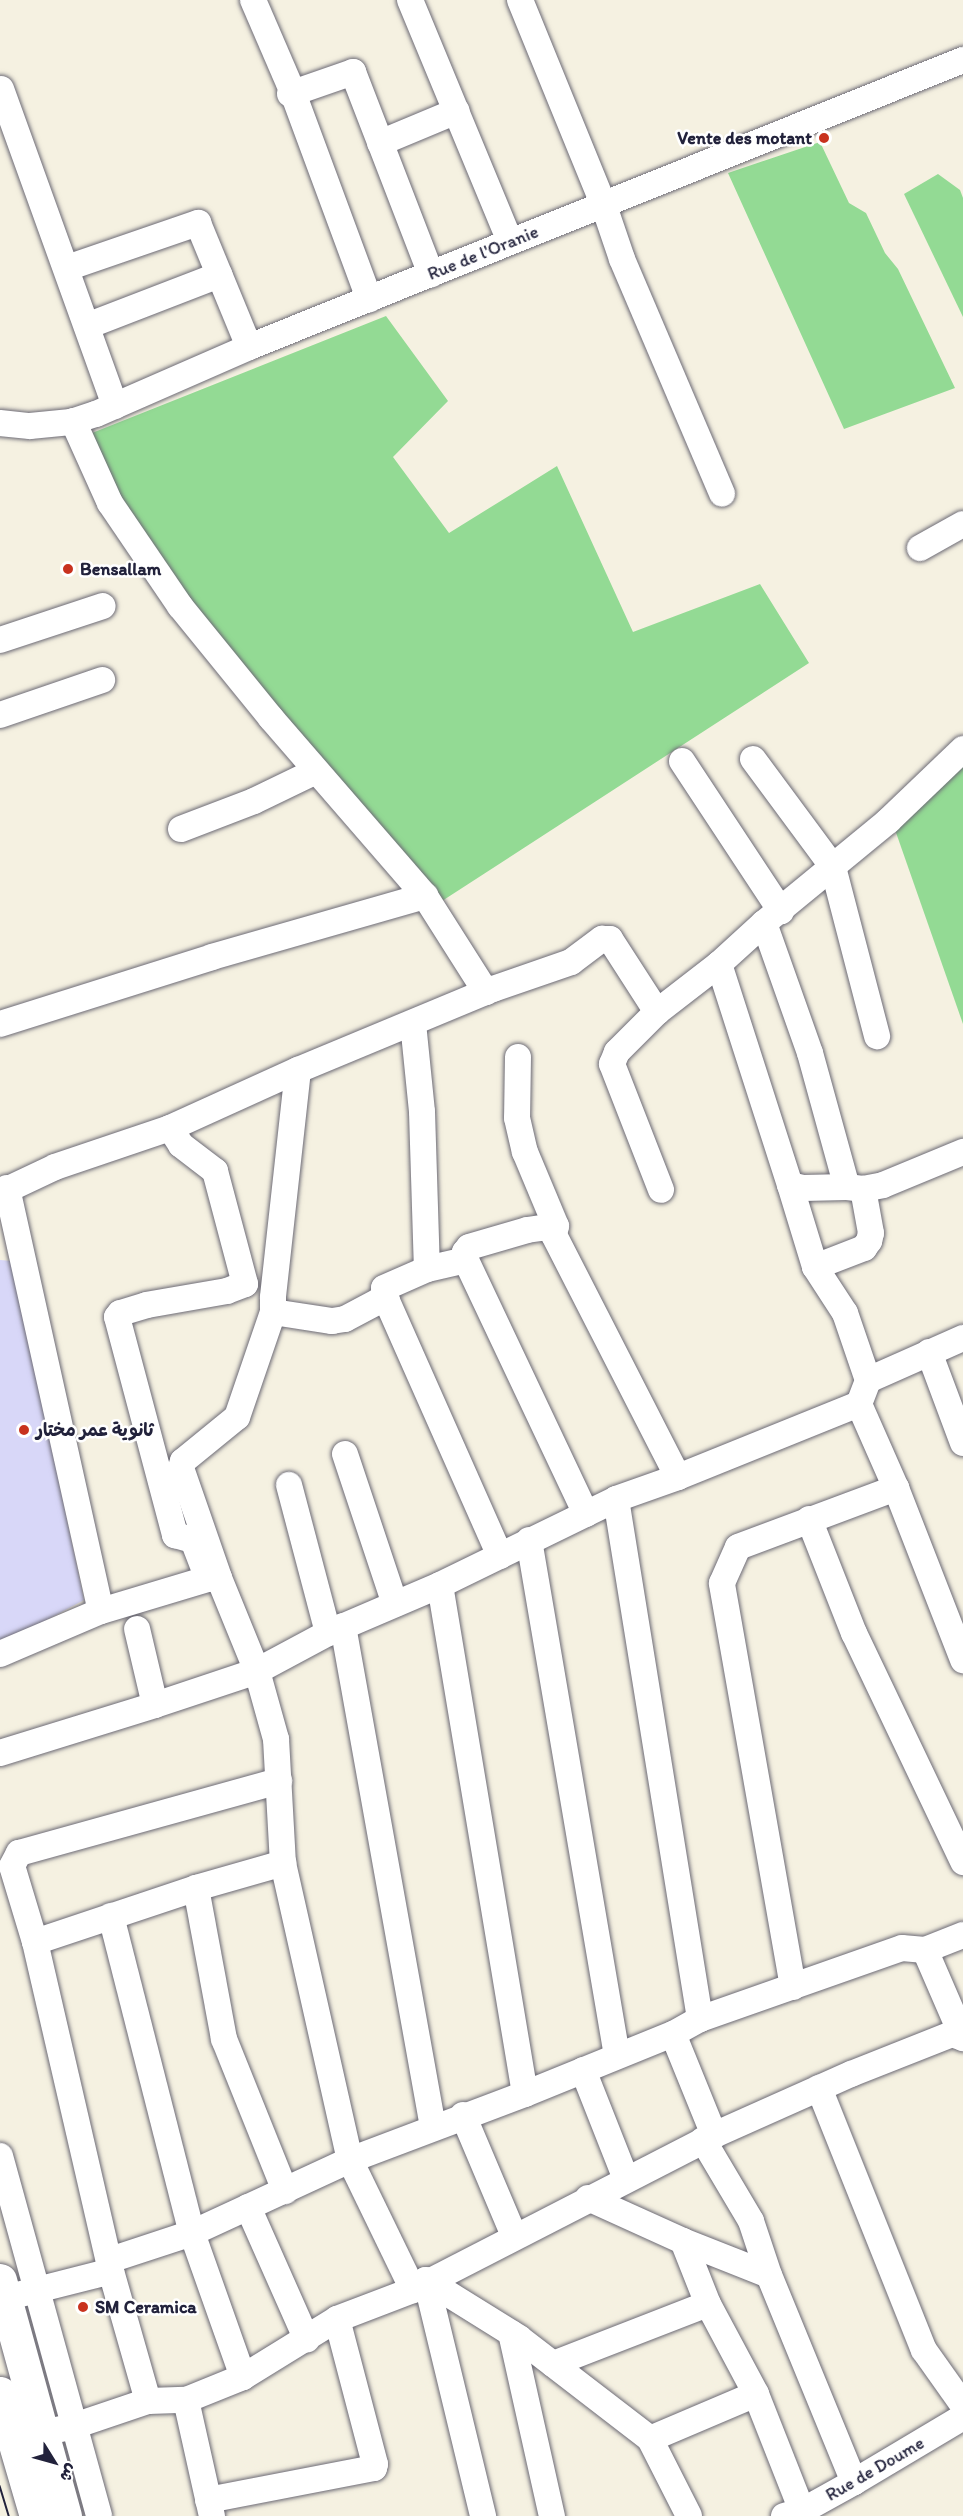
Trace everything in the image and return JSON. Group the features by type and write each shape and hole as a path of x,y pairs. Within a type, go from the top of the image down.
{"main road":[{"path":"2,2289 65,2516"},
{"path":"0,2393 36,2516"}],"street":[{"path":"252,0 292,93 369,299"},
{"path":"410,0 510,241"},
{"path":"520,0 604,206 622,259 722,494"},
{"name":"Rue de l'Oranie","path":"0,423 30,426 73,421 115,406 249,347 963,60"},
{"path":"292,93 353,72 431,274"},
{"path":"1,89 115,406"},
{"path":"381,143 458,111"},
{"path":"67,268 198,224 249,347"},
{"path":"87,326 219,274"},
{"path":"73,421 110,503 180,606 316,771 425,896 486,992"},
{"path":"920,548 963,524"},
{"path":"0,640 103,606"},
{"path":"0,715 102,680"},
{"path":"661,1190 612,1064 617,1052 657,1012 719,964 888,821 963,749"},
{"path":"753,759 833,867 877,1036"},
{"path":"682,761 773,917 810,1053 871,1233 864,1248 815,1267"},
{"path":"181,829 254,801 316,771"},
{"path":"0,1024 212,957 425,896"},
{"path":"101,1611 11,1247 4,1191 55,1167 170,1128 298,1070 486,992 571,962 602,939 610,939 657,1012"},
{"path":"719,964 815,1267 845,1313 868,1380 859,1404 896,1488 963,1660"},
{"path":"413,1023 422,1112 427,1269"},
{"path":"518,1057 517,1118 525,1152 556,1226 554,1235 678,1477"},
{"path":"214,1579 181,1468 183,1461 237,1417 273,1312 298,1070"},
{"path":"170,1128 181,1145 215,1171 245,1284 227,1292 147,1305 120,1313 117,1317 175,1534 193,1540 257,1671 276,1739 283,1863 350,2160 419,2285 474,2512"},
{"path":"790,1185 803,1188 855,1188 882,1185 963,1152"},
{"path":"556,1226 527,1230 470,1247 465,1252 466,1260 586,1514"},
{"path":"466,1260 427,1269 384,1288 387,1301 500,1556"},
{"path":"273,1312 332,1321 345,1319 380,1300 387,1301"},
{"path":"868,1380 963,1338"},
{"path":"929,1352 963,1443"},
{"path":"0,1754 257,1671 335,1630 440,1585 616,1499 678,1477 859,1404"},
{"path":"345,1454 395,1604"},
{"path":"289,1485 335,1630 433,2127"},
{"path":"793,1987 722,1583 738,1547 896,1488"},
{"path":"616,1499 700,2019"},
{"path":"809,1520 854,1633 963,1862"},
{"path":"529,1540 617,2056"},
{"path":"0,1654 101,1611 214,1579"},
{"path":"440,1585 525,2094"},
{"path":"137,1629 155,1705"},
{"path":"148,2401 110,2265 35,1942 12,1866 19,1852 279,1782"},
{"path":"35,1942 196,1888 283,1863"},
{"path":"196,1888 224,2040 285,2191"},
{"path":"111,1916 192,2233 243,2377"},
{"path":"2,2289 38,2289 110,2265 192,2233 350,2160 463,2115 525,2094 673,2034 700,2019 902,1948 925,1950 963,1935"},
{"path":"925,1950 963,2038"},
{"path":"673,2034 708,2137 751,2221 770,2275 854,2482"},
{"path":"42,2433 74,2426 148,2401 186,2400 243,2377 338,2319 419,2285 708,2137 819,2088 952,2034 963,2038"},
{"path":"583,2070 626,2179"},
{"path":"819,2088 924,2350 963,2405"},
{"path":"463,2115 514,2236"},
{"path":"0,2156 99,2516"},
{"path":"588,2198 683,2241 770,2275"},
{"path":"248,2207 307,2340"},
{"path":"683,2241 708,2304 756,2394 793,2513"},
{"path":"419,2285 511,2333 650,2439 689,2516"},
{"path":"553,2364 708,2304"},
{"path":"186,2400 210,2508 374,2468 375,2464 338,2319"},
{"path":"511,2333 552,2516"},
{"path":"650,2439 756,2394"},
{"name":"Rue de Doume","path":"793,2513 854,2482 963,2416"}],"shaded area":[{"name":"ثانوية عمر مختار","path":"0,1260 12,1261 84,1600 0,1645"}],"green space":[{"path":"820,142 849,203 866,213 885,253 898,269 955,388 844,429 728,173"},
{"path":"938,174 960,190 963,198 963,317 904,194"},
{"path":"386,316 448,401 393,457 449,533 557,466 633,632 760,584 809,663 442,901 351,801 190,599 113,491 92,433"},
{"path":"963,758 963,1024 893,824"}],"tram line":[{"path":"0,2486 9,2516"}],"place":[{"name":"Vente des motant","path":"824,138"},
{"name":"Bensallam","path":"68,569"},
{"name":"ثانوية عمر مختار","path":"24,1430"},
{"name":"SM Ceramica","path":"83,2307"}]}
